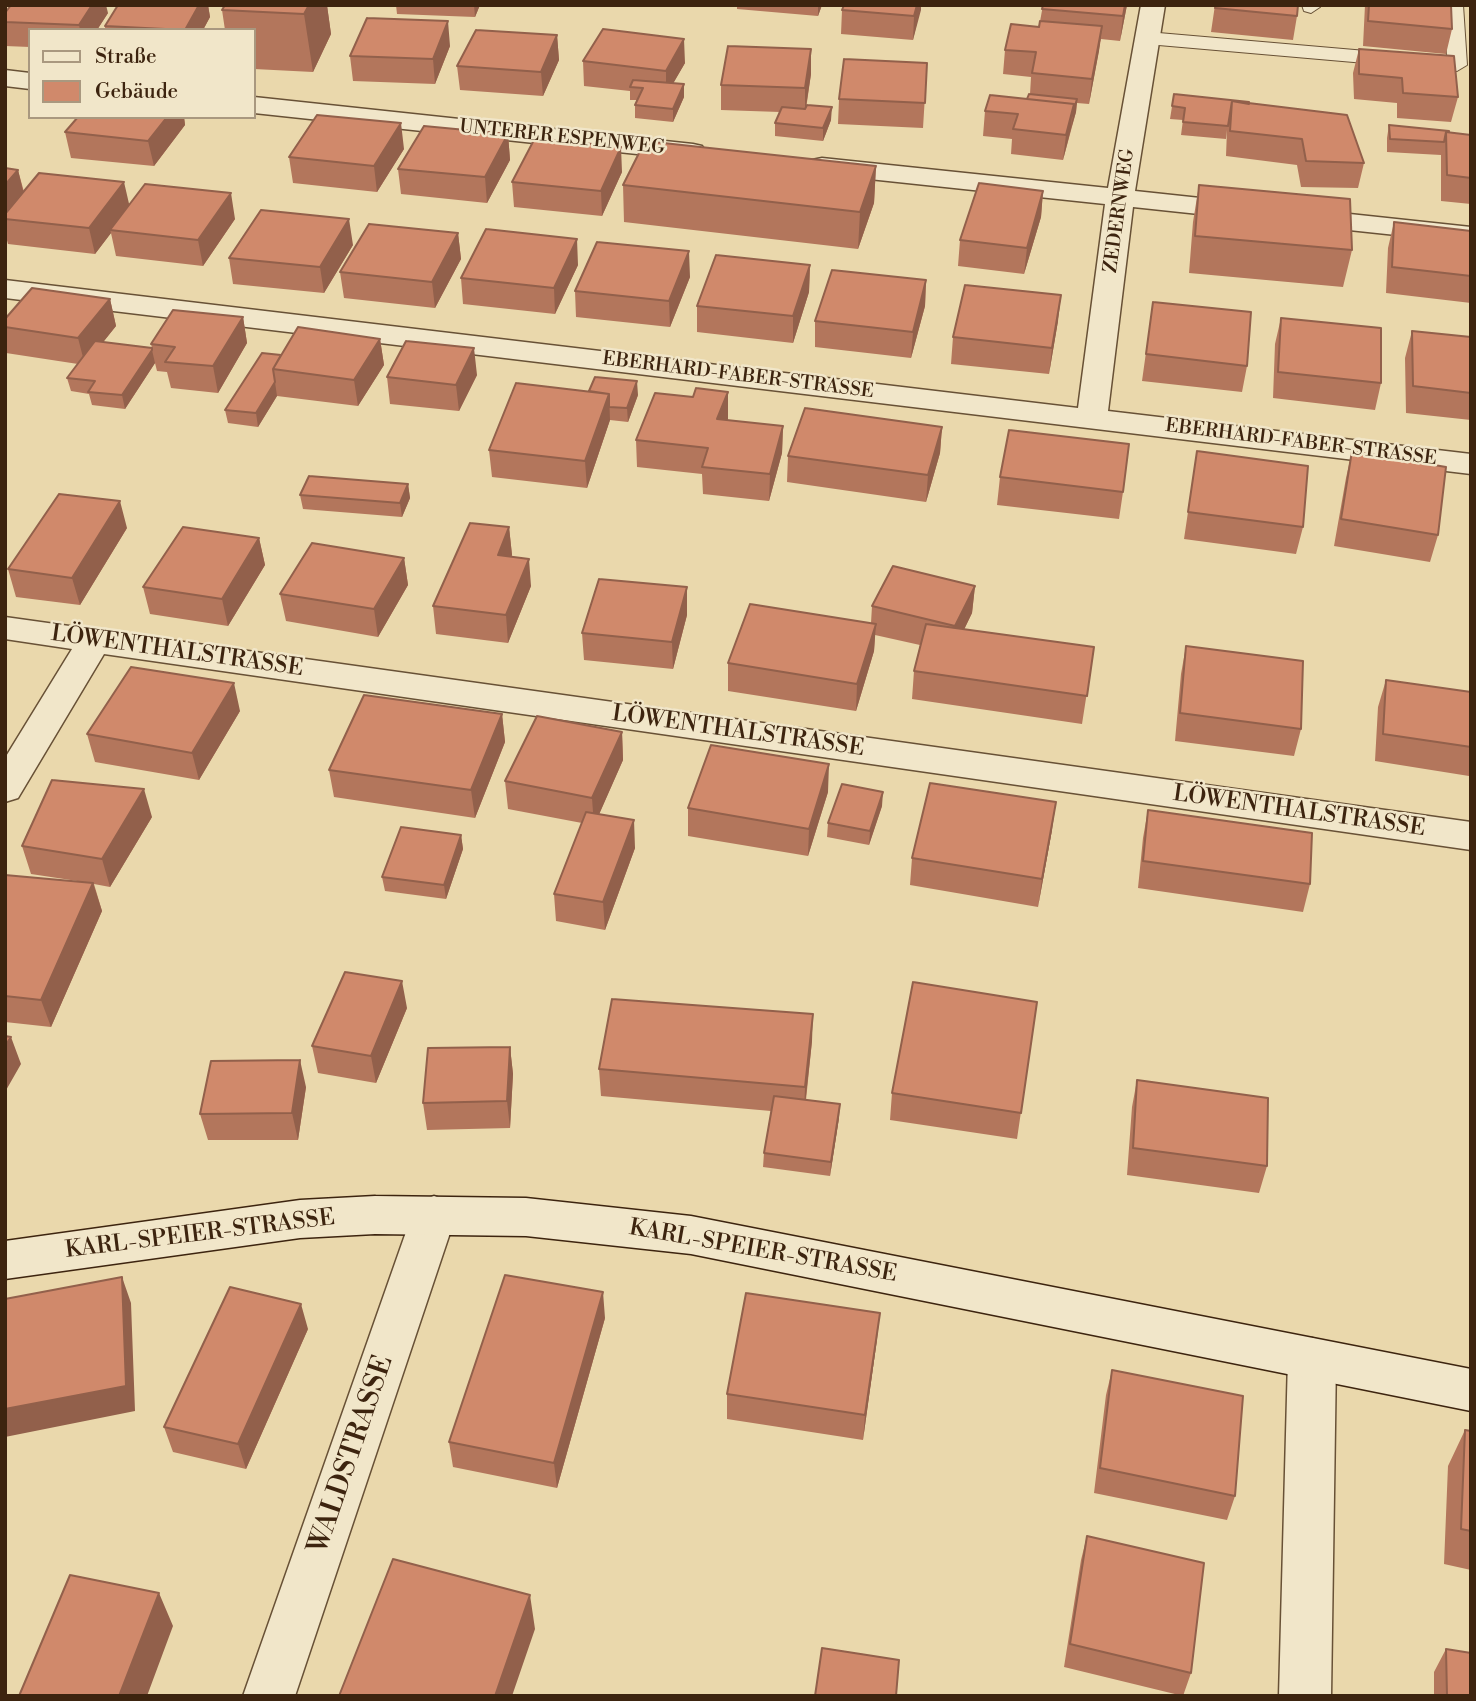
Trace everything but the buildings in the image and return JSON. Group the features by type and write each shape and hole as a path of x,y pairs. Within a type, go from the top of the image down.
{"street":[{"name":"ZEDERNWEG","path":"1093,418 1120,197 1153,5"},
{"path":"5,78 28,81"},
{"name":"UNTERER ESPENWEG","path":"256,105 721,155"},
{"path":"790,162 1471,235"},
{"name":"EBERHARD-FABER-STRASSE","path":"5,289 1471,464"},
{"name":"LÖWENTHALSTRASSE","path":"5,628 1471,836"},
{"path":"5,789 95,640"},
{"name":"KARL-SPEIER-STRASSE","path":"5,1260 300,1219 434,1215 526,1217 691,1235 1471,1390"},
{"name":"WALDSTRASSE","path":"269,1696 434,1215"},
{"path":"1305,1696 1312,1359"}],"lane":[{"path":"1147,38 1457,65 1454,5"}]}
